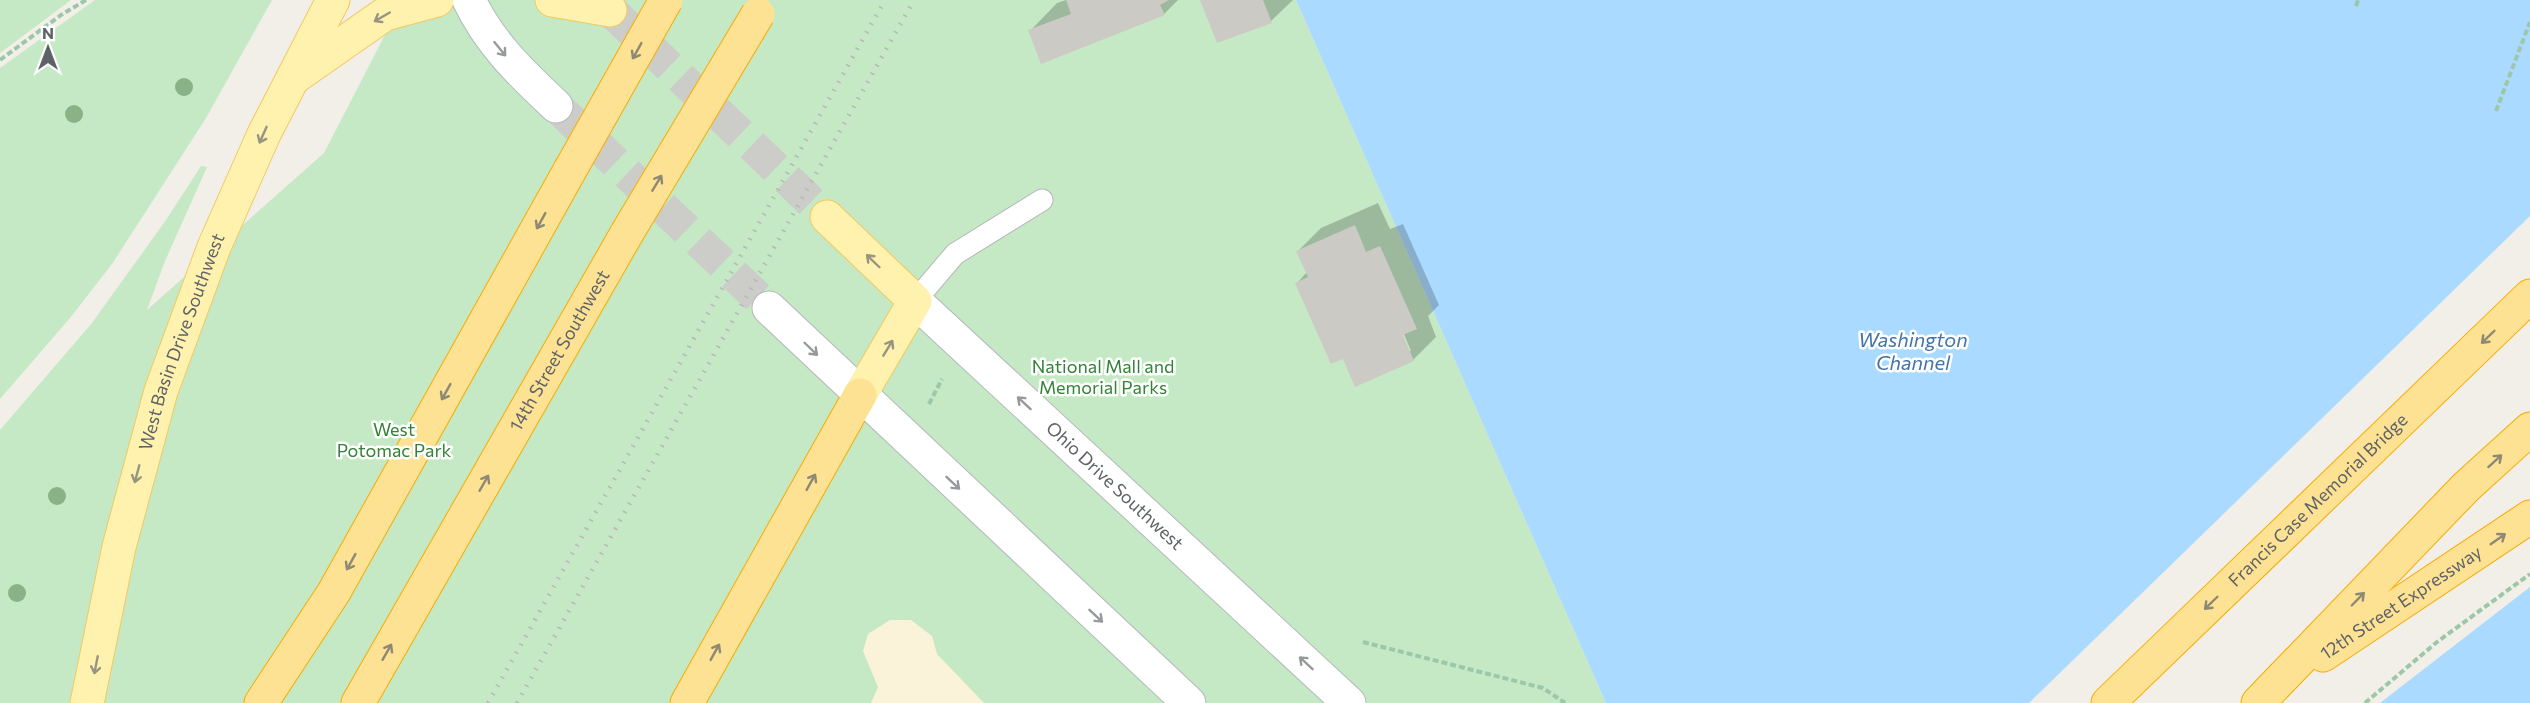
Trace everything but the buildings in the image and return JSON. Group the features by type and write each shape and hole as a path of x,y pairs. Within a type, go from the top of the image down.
{"highway":[{"path":"261,703 334,592 666,0"},
{"name":"14th Street Southwest","path":"358,703 627,234 764,5"},
{"name":"Francis Case Memorial Bridge","path":"2108,703 2530,296"},
{"path":"687,703 860,395"},
{"path":"2266,695 2466,487 2530,429"},
{"name":"12th Street Expressway","path":"2266,695 2530,517"},
{"path":"288,703 334,592"}],"main road":[{"name":"West Basin Drive Southwest","path":"87,703 119,547 160,391 214,247 288,82 333,0"},
{"path":"288,82 385,14 437,0"},
{"path":"552,0 606,5"},
{"name":"Ohio Drive Southwest","path":"827,217 915,302"},
{"path":"860,395 915,302"}],"street":[{"path":"469,0 481,26 512,64 556,106"},
{"name":"Ohio Drive Southwest","path":"915,302 1349,703"},
{"path":"769,308 1189,703"}],"lane":[{"path":"915,302 954,254 1042,200"}],"path":[{"path":"0,60 61,15 86,0"},
{"path":"2356,6 2358,0"},
{"path":"2496,111 2530,22"},
{"path":"927,409 945,371"},
{"path":"2365,703 2437,642 2530,574"},
{"path":"1363,642 1543,688 1565,703"}],"green space":[{"path":"0,0 71,0 0,53"},
{"path":"95,0 272,0 206,118 112,264 70,318 0,399 0,68"},
{"path":"403,0 1296,0 1606,703 0,703 0,430 92,323 166,220 201,166 207,167 165,261 147,310 324,153"}],"sand":[{"path":"890,620 911,620 932,636 937,654 984,703 871,703 878,687 863,651 868,634"}],"water":[{"name":"Washington Channel","path":"1296,0 2530,0 2530,703 1606,703"}],"pier":[{"path":"2530,216 2530,587 2380,703 2029,703"}],"tunnel":[{"path":"610,10 827,217"},
{"path":"556,106 769,308"}],"railway":[{"path":"488,703 885,0"},
{"path":"517,703 914,0"}],"park label":[{"name":"National Mall and Memorial Parks","path":"1103,377"},
{"name":"West Potomac Park","path":"394,440"}]}
